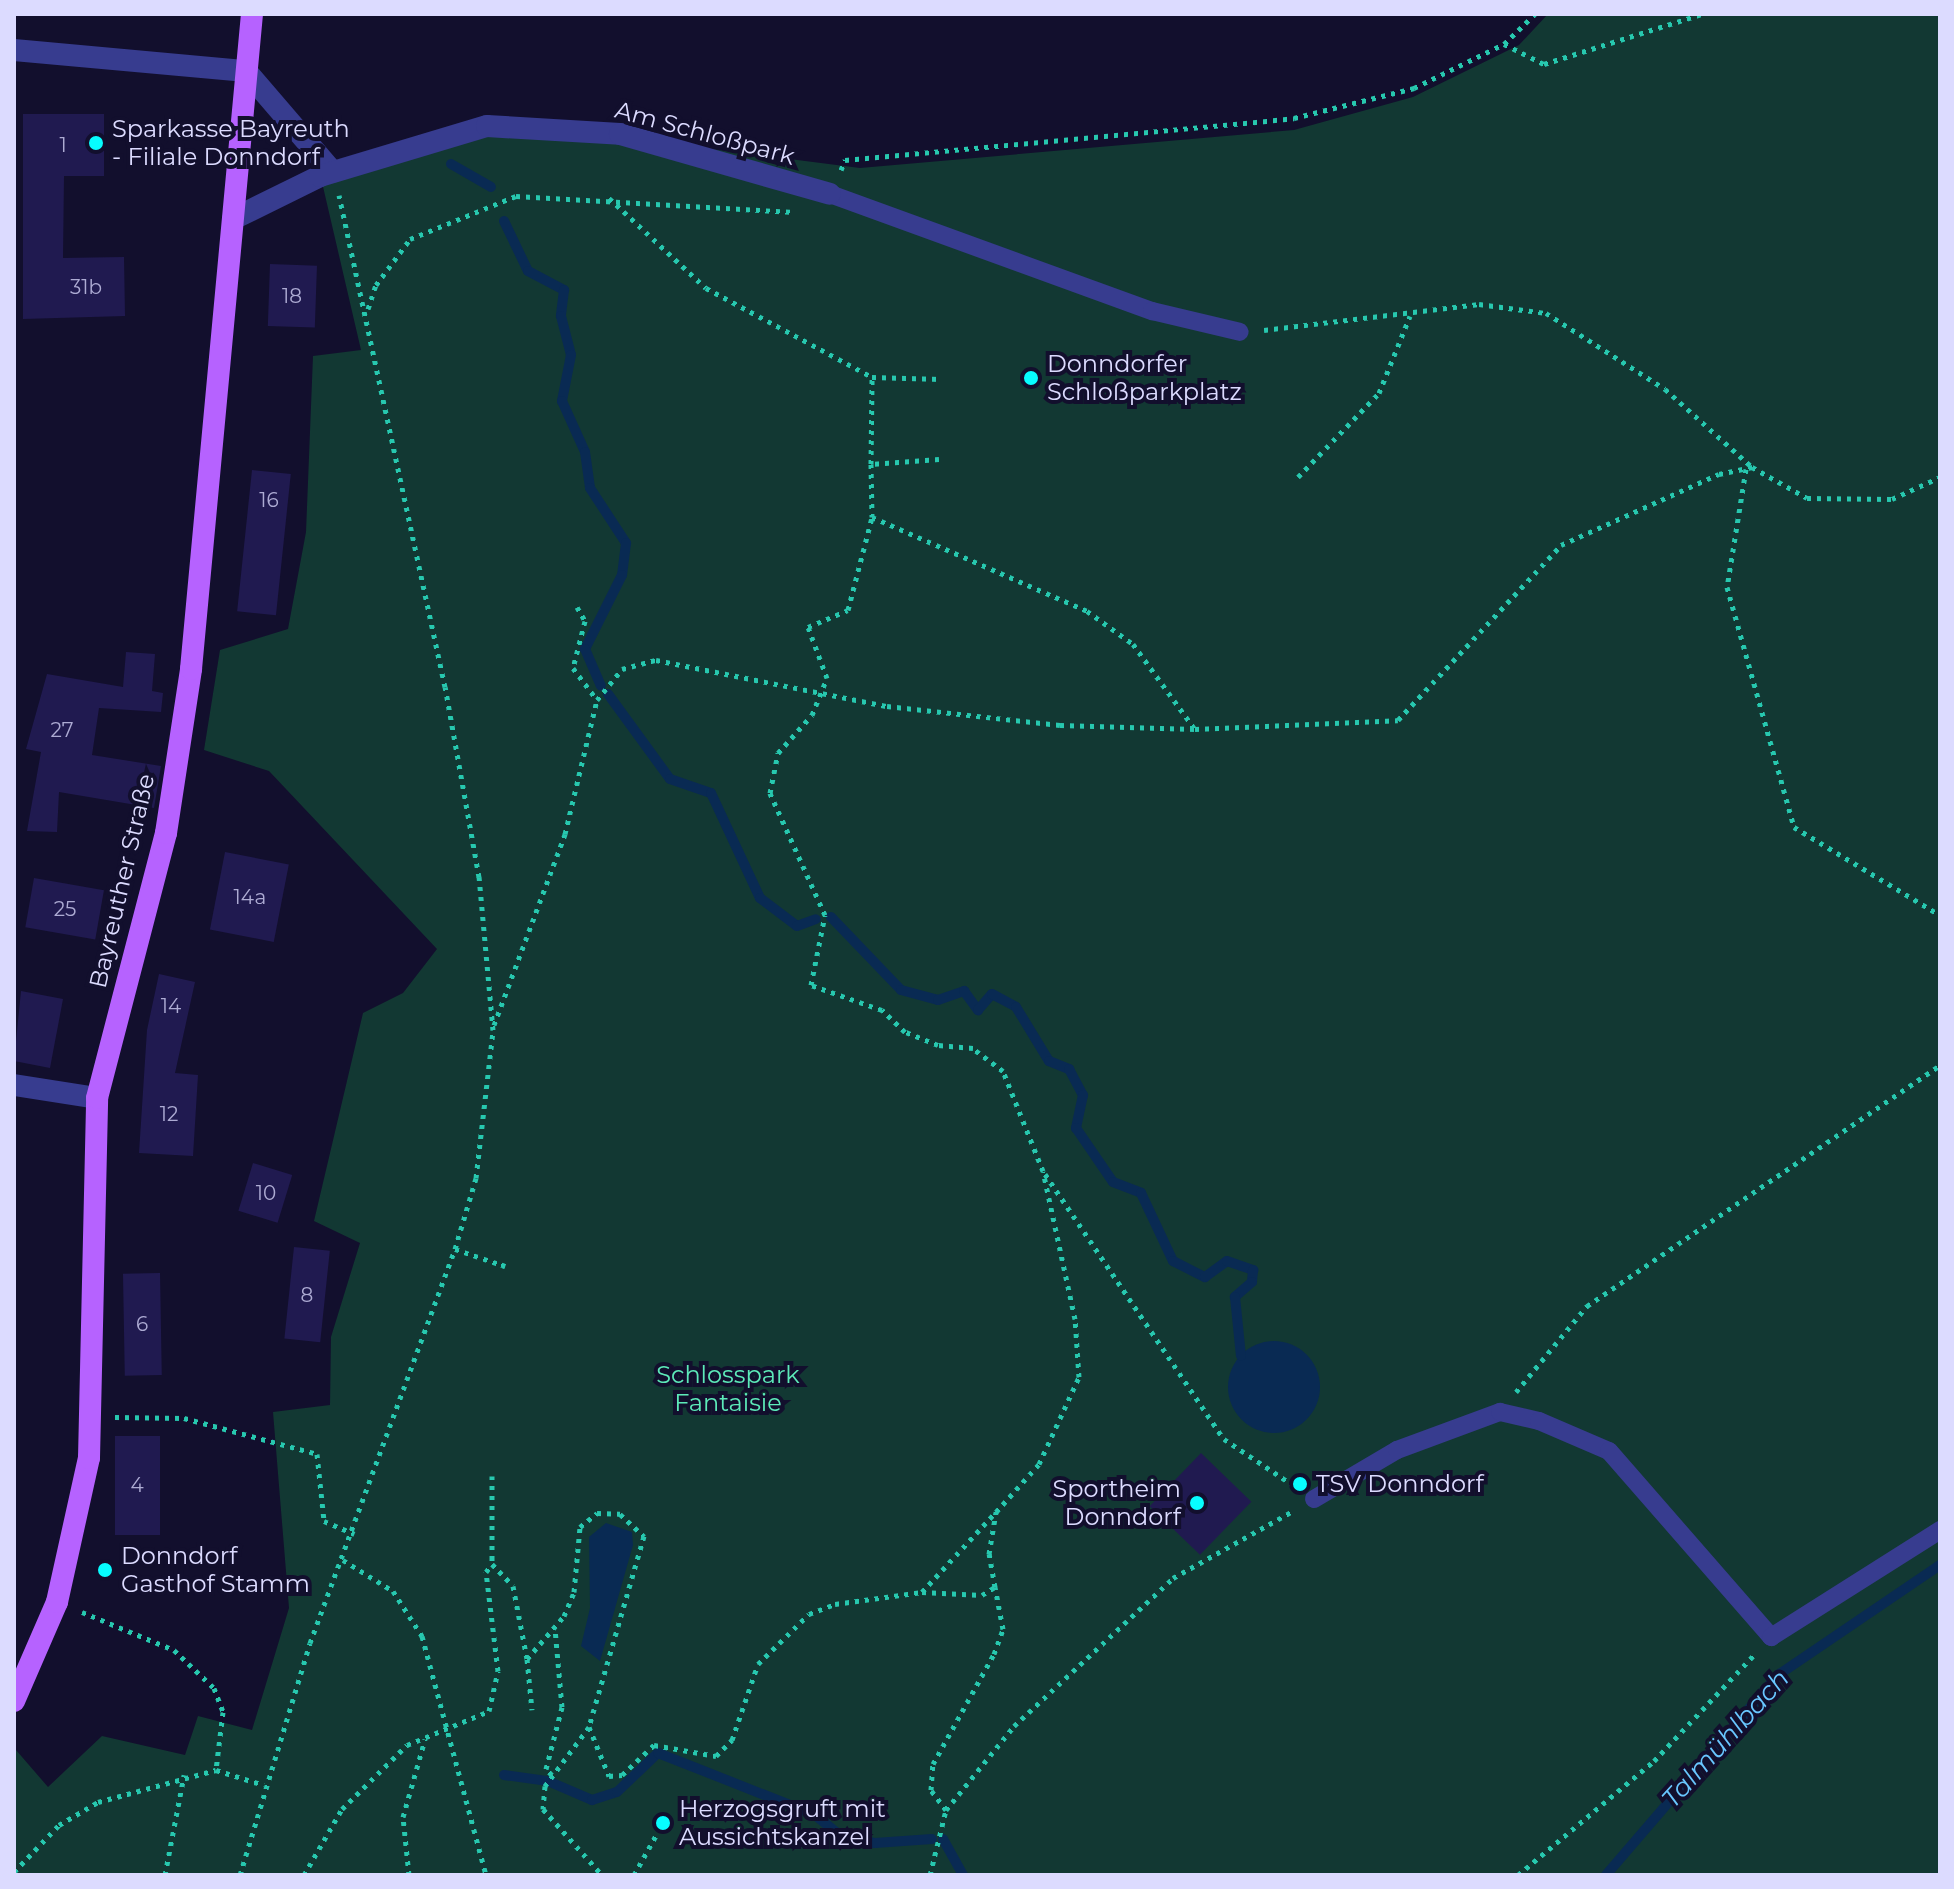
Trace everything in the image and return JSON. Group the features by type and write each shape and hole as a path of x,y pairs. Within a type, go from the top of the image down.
{"main road":[{"name":"Bayreuther Straße","path":"14,1701 57,1602 89,1458 97,1098 166,833 191,669 252,14"}],"street":[{"path":"14,50 246,71 333,172"},
{"name":"Am Schloßpark","path":"233,219 333,172 487,126 529,126 620,134 830,194"},
{"path":"14,1085 97,1098"}],"lane":[{"path":"830,194 1152,311 1240,332"},
{"path":"1314,1499 1397,1450 1500,1412 1609,1451 1771,1637 1940,1530"}],"path":[{"path":"367,310 376,285 410,239 516,196 608,197 788,216 830,194 845,160 1294,118 1414,88 1504,44 1535,14"},
{"path":"1504,44 1544,64 1702,14"},
{"path":"333,172 367,310 466,802 493,1030"},
{"path":"608,197 706,288 872,377 941,379"},
{"path":"1240,332 1410,316 1479,304 1546,313 1665,389 1749,468 1807,498 1892,499 1940,477"},
{"path":"1298,477 1379,393 1410,316"},
{"path":"872,377 872,517 848,610 808,627 812,648 828,664 823,692 778,753 770,793 825,915 811,985 882,1010 905,1032 938,1045 973,1048 1003,1071 1043,1171 1075,1319 1079,1377 1039,1464 922,1592"},
{"path":"871,464 939,459"},
{"path":"240,1875 264,1785 455,1249 476,1178 493,1030 583,775 597,700 622,669 656,660 823,692 1060,725 1195,729 1398,720 1561,545 1749,468"},
{"path":"1749,468 1727,587 1794,827 1940,915"},
{"path":"872,517 1087,611 1133,644 1195,729"},
{"path":"577,607 585,621 573,668 597,700"},
{"path":"1500,1412 1587,1306 1940,1065"},
{"path":"930,1875 946,1810 1014,1726 1173,1578 1314,1499 1224,1439 1043,1171"},
{"path":"455,1249 497,1263"},
{"path":"90,1417 184,1418 317,1454 324,1521 354,1534"},
{"path":"304,1875 342,1809 407,1745 489,1711 498,1671 486,1572 492,1564 492,1476"},
{"path":"946,1810 931,1790 933,1764 994,1654 1003,1629 989,1554 996,1512"},
{"path":"527,1659 555,1627 574,1592 580,1527 597,1513 620,1514 644,1536 589,1727 552,1775 543,1809 602,1875"},
{"path":"343,1560 393,1591 422,1636 448,1727 456,1782 486,1875"},
{"path":"492,1564 513,1586 527,1659 532,1710"},
{"path":"589,1727 609,1776 622,1775 654,1745 716,1756 732,1740 758,1664 782,1634 835,1604 922,1592 982,1595 995,1587"},
{"path":"57,1602 174,1650 214,1688 223,1712 216,1770"},
{"path":"552,1775 546,1769 562,1707 555,1627"},
{"path":"1518,1875 1654,1761 1771,1637"},
{"path":"409,1875 403,1817 426,1739"},
{"path":"14,1872 59,1825 98,1802 184,1775 216,1770 264,1785"},
{"path":"165,1875 184,1775"},
{"path":"634,1875 663,1823"}],"green space":[{"name":"Schlosspark Fantaisie","path":"1548,14 1940,14 1940,1875 14,1875 16,1750 48,1787 102,1736 185,1755 198,1716 252,1730 289,1608 273,1412 330,1405 331,1337 360,1243 314,1221 363,1013 403,993 437,949 269,771 204,750 220,650 288,629 306,532 313,356 361,350 321,178 529,126 860,168 1294,130 1413,97 1519,45"}],"water":[{"path":"1274,1341 1292,1344 1307,1354 1317,1369 1320,1387 1317,1405 1307,1420 1292,1430 1274,1433 1256,1430 1241,1420 1231,1405 1228,1387 1231,1369 1241,1354 1256,1344"},
{"path":"606,1523 632,1532 633,1545 600,1661 581,1646 590,1608 589,1537"}],"building":[{"path":"23,114 104,114 104,176 64,176 63,258 124,257 125,316 23,319"},
{"path":"270,264 317,266 315,328 268,326"},
{"path":"252,470 291,474 276,615 237,611"},
{"path":"126,652 155,654 152,691 163,693 161,712 99,708 92,755 161,766 154,808 59,792 57,832 27,831 41,752 26,749 47,674 123,687"},
{"path":"225,852 289,864 274,942 210,930"},
{"path":"34,878 104,890 95,940 25,927"},
{"path":"159,974 195,982 175,1073 198,1075 193,1156 139,1153 147,1030"},
{"path":"21,991 63,999 50,1068 14,1061"},
{"path":"253,1163 292,1175 278,1223 238,1211"},
{"path":"294,1247 330,1251 320,1342 284,1338"},
{"path":"160,1273 162,1375 125,1376 123,1274"},
{"path":"115,1436 160,1436 160,1535 115,1535"},
{"path":"1201,1453 1251,1502 1200,1555 1150,1506"}],"waterway":[{"path":"451,164 491,187"},
{"path":"504,221 528,271 564,290 561,316 571,355 562,401 585,452 590,488 626,543 622,575 585,649 601,686"},
{"path":"608,694 670,779 711,793 760,898 797,926 816,919"},
{"path":"831,917 901,990 938,1000 964,991 978,1010 992,994 1016,1007 1049,1061 1069,1069 1083,1095 1076,1128 1113,1182 1141,1193 1173,1261 1205,1277 1227,1261 1253,1270 1252,1282 1235,1297 1241,1356"},
{"name":"Talmühlbach","path":"1606,1875 1778,1675 1940,1565"},
{"path":"550,1782 592,1800 617,1792 658,1753 815,1815 840,1835 875,1843 932,1839"},
{"path":"504,1775 547,1781"},
{"path":"943,1839 963,1875"}],"place":[{"name":"Sparkasse Bayreuth - Filiale Donndorf","path":"96,143"},
{"name":"Donndorfer Schloßparkplatz","path":"1031,378"},
{"name":"TSV Donndorf","path":"1300,1484"},
{"name":"Sportheim Donndorf","path":"1197,1503"},
{"name":"Donndorf Gasthof Stamm","path":"105,1570"},
{"name":"Herzogsgruft mit Aussichtskanzel","path":"663,1823"}]}
